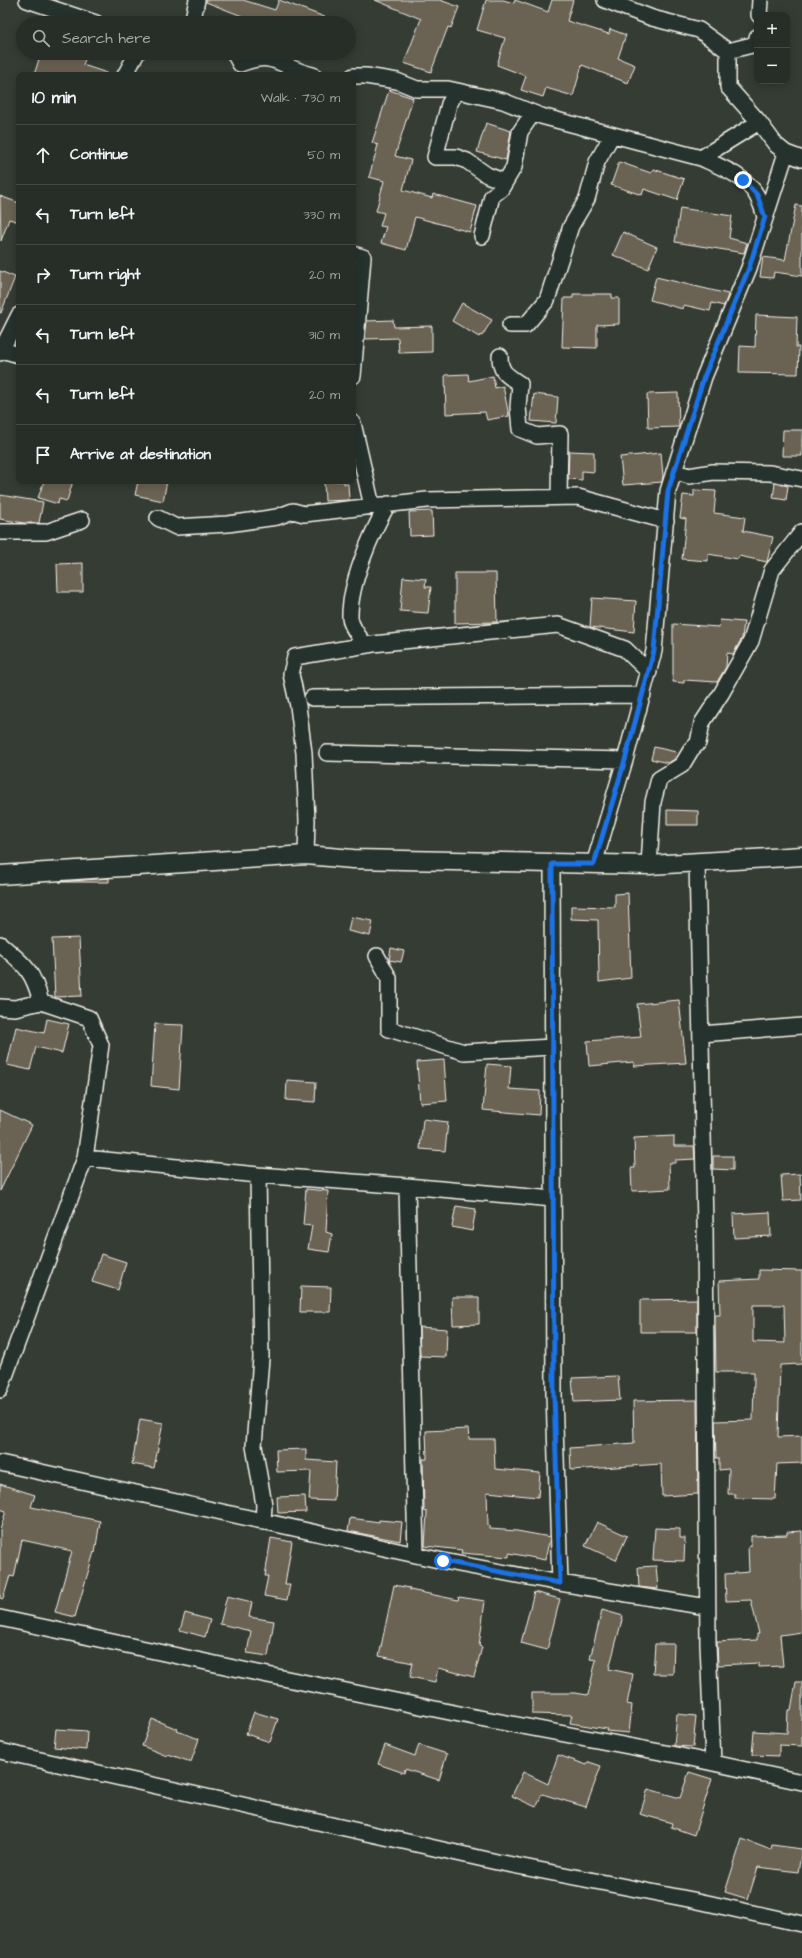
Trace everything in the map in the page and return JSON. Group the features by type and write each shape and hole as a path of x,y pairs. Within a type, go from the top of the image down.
{"street":[{"path":"27,0 75,16"},
{"path":"194,16 197,0"},
{"path":"605,0 652,18 699,30 728,51 754,44"},
{"path":"759,12 760,0"},
{"path":"728,51 728,87 759,122 776,145 786,153 802,159"},
{"path":"127,72 133,60"},
{"path":"236,64 247,60"},
{"path":"276,60 302,72"},
{"path":"356,76 366,76 397,81 417,89 448,89 503,101 533,113 701,158 726,169 743,180 757,195 765,217"},
{"path":"456,91 449,104 435,157 456,157 487,175 505,182"},
{"path":"482,236 492,196 501,189 514,167 520,132 533,113"},
{"path":"701,158 759,122"},
{"path":"510,325 526,325 547,300 571,226 587,199 597,162 612,135"},
{"path":"594,864 625,760 654,651 668,491 704,377 749,268 786,153"},
{"path":"356,255 364,257 356,344"},
{"path":"16,320 1,352 16,354"},
{"path":"500,356 500,366 505,374 520,384 518,407 520,429 537,436 560,434 559,497"},
{"path":"356,436 372,506"},
{"path":"674,471 689,476 713,472 770,473 802,479"},
{"path":"158,518 176,527 228,524 277,518 292,512 304,514 427,500 578,496 666,521"},
{"path":"365,645 350,619 356,579 380,518 388,504"},
{"path":"0,532 46,532 82,520"},
{"path":"649,865 653,802 659,779 682,765 690,750 698,743 702,723 721,694 751,641 772,570 802,532"},
{"path":"306,855 307,821 304,753 298,706 291,674 295,657 365,645 431,639 455,634 558,625 625,649 649,672"},
{"path":"312,698 643,694"},
{"path":"327,753 625,760"},
{"path":"0,875 306,855 353,859 649,865 802,856"},
{"path":"697,862 705,1225 707,1607 713,1763"},
{"path":"552,864 554,1394 560,1583"},
{"path":"0,944 24,963 36,983 41,1002"},
{"path":"377,956 389,978 389,1029 464,1052 552,1047"},
{"path":"0,1007 15,1008 41,1002 89,1018 101,1045 85,1158 0,1390"},
{"path":"701,1034 802,1026"},
{"path":"85,1158 258,1175 553,1199"},
{"path":"258,1175 261,1358 254,1446 264,1505 263,1522"},
{"path":"407,1186 416,1555"},
{"path":"0,1463 416,1555 560,1583 707,1607"},
{"path":"0,1618 443,1711 713,1763 802,1782"},
{"path":"0,1751 497,1862 698,1901 802,1924"}],"building":[{"path":"206,0 243,0 275,10 279,0 322,16 242,16 206,2"},
{"path":"375,0 440,0 459,7 451,28 448,27 431,72 404,63 421,19"},
{"path":"486,0 503,0 514,3 515,0 548,12 552,0 573,0 567,21 609,34 610,29 626,35 618,58 635,65 628,83 582,65 573,96 546,88 543,97 521,90 526,76 497,65 505,38 477,30"},
{"path":"39,60 85,60 83,65 104,72 35,72"},
{"path":"389,90 413,98 395,156 411,160 403,190 432,198 433,194 477,206 470,232 415,217 406,250 381,243 386,227 380,226 384,213 376,211 384,181 369,177 378,145 372,143"},
{"path":"486,123 511,131 506,160 477,152"},
{"path":"619,162 651,173 653,169 684,179 677,200 644,189 642,195 611,185"},
{"path":"0,196 16,202 16,221 9,219 1,241"},
{"path":"796,205 802,206 802,276 774,272 773,278 760,277 763,257 785,260"},
{"path":"680,208 732,216 729,238 747,243 744,253 675,242"},
{"path":"623,232 657,247 648,269 613,255"},
{"path":"0,271 15,277 1,313 0,313"},
{"path":"656,277 728,295 724,306 712,303 710,311 684,305 683,309 650,300"},
{"path":"573,294 612,294 612,298 619,298 619,324 597,325 597,348 562,347 564,298 573,298"},
{"path":"462,303 492,320 482,336 480,335 479,337 452,321"},
{"path":"756,315 797,317 796,347 799,347 798,374 739,373 740,346 755,347"},
{"path":"393,320 394,327 432,326 432,352 399,353 398,338 365,339 367,321"},
{"path":"468,374 469,381 493,376 495,388 503,386 509,416 487,420 485,412 446,414 445,375"},
{"path":"678,393 679,427 648,428 647,394"},
{"path":"534,394 558,397 556,423 531,421"},
{"path":"783,430 802,430 802,456 782,456"},
{"path":"569,451 594,452 594,472 582,471 582,480 568,479"},
{"path":"661,453 663,476 662,482 623,485 620,457"},
{"path":"775,483 788,486 786,500 773,498"},
{"path":"43,484 72,484 67,501 59,499 58,504 38,498"},
{"path":"137,484 166,484 163,501 135,495"},
{"path":"324,484 348,484 349,500 325,501"},
{"path":"694,490 716,491 714,513 745,517 743,531 773,537 767,562 739,556 738,559 708,554 708,561 682,559 686,519 680,518 683,495 694,496"},
{"path":"0,495 43,502 39,523 24,523 0,519"},
{"path":"432,511 433,535 410,536 409,512"},
{"path":"83,563 83,592 58,592 57,564"},
{"path":"455,573 496,573 497,622 455,623"},
{"path":"403,577 426,579 425,587 431,587 428,613 400,611"},
{"path":"592,598 636,601 634,632 590,627"},
{"path":"720,620 744,622 742,638 733,654 727,653 726,667 717,682 684,680 684,683 673,682 673,624 719,627"},
{"path":"654,747 676,752 675,759 668,763 651,759"},
{"path":"667,810 698,811 698,825 667,825"},
{"path":"109,878 109,882 59,882"},
{"path":"628,893 631,978 599,982 598,920 571,919 571,906 615,907 615,894"},
{"path":"351,917 373,921 370,936 348,931"},
{"path":"79,938 82,996 55,997 52,939"},
{"path":"391,948 404,951 401,962 389,960"},
{"path":"679,1000 686,1063 634,1066 634,1062 589,1066 587,1041 641,1037 637,1004"},
{"path":"47,1019 69,1024 62,1053 36,1047 30,1070 7,1065 16,1027 44,1033"},
{"path":"155,1024 183,1025 179,1089 151,1086"},
{"path":"444,1060 447,1101 420,1103 417,1062"},
{"path":"487,1064 511,1066 509,1089 540,1091 539,1115 483,1110"},
{"path":"287,1080 316,1082 315,1102 286,1100"},
{"path":"0,1110 32,1125 0,1191"},
{"path":"423,1119 448,1122 445,1151 420,1149"},
{"path":"674,1136 674,1146 694,1146 695,1159 675,1160 675,1163 669,1163 670,1189 632,1191 631,1168 635,1168 634,1138"},
{"path":"713,1156 733,1156 733,1170 713,1169"},
{"path":"800,1174 801,1200 783,1201 781,1175"},
{"path":"306,1189 328,1191 326,1232 332,1234 329,1252 308,1249 312,1226 303,1225"},
{"path":"456,1206 476,1209 472,1231 452,1227"},
{"path":"770,1212 771,1236 734,1238 733,1214"},
{"path":"101,1254 126,1262 118,1290 92,1282"},
{"path":"759,1270 802,1271 802,1364 780,1365 778,1437 802,1436 802,1463 777,1464 775,1499 735,1498 735,1494 728,1494 729,1469 719,1470 719,1458 716,1458 715,1421 753,1420 754,1378 754,1372 716,1372 715,1315 720,1315 719,1281 759,1279","holes":["753,1305 784,1305 785,1343 753,1342"]},
{"path":"301,1286 331,1287 330,1312 300,1312"},
{"path":"452,1297 479,1297 479,1324 453,1325"},
{"path":"697,1299 697,1332 640,1332 640,1300"},
{"path":"419,1327 447,1329 446,1357 420,1356"},
{"path":"618,1376 620,1400 574,1402 572,1378"},
{"path":"697,1400 698,1494 662,1496 661,1464 571,1470 570,1448 634,1443 633,1401"},
{"path":"140,1419 163,1423 154,1468 132,1464"},
{"path":"468,1429 469,1439 494,1439 495,1469 540,1473 538,1497 487,1492 488,1525 490,1526 490,1529 517,1531 550,1537 545,1560 509,1553 509,1557 461,1553 462,1550 425,1546 427,1512 424,1511 423,1459 427,1459 426,1431"},
{"path":"306,1449 306,1460 336,1462 334,1501 309,1500 311,1471 277,1472 276,1450"},
{"path":"0,1484 35,1495 31,1507 100,1521 95,1553 94,1552 75,1617 55,1612 72,1551 22,1540 14,1577 10,1576 3,1599 0,1598 0,1530 6,1511 0,1509"},
{"path":"305,1496 306,1512 278,1513 277,1497"},
{"path":"350,1518 379,1522 379,1520 402,1522 400,1541 348,1531"},
{"path":"597,1522 627,1536 616,1560 585,1546"},
{"path":"655,1528 680,1529 680,1538 685,1538 684,1561 653,1560"},
{"path":"802,1531 802,1632 780,1635 783,1666 759,1667 759,1663 718,1665 717,1642 757,1640 757,1634 759,1634 751,1600 726,1601 725,1574 749,1572 748,1547 751,1546 751,1536 787,1535 787,1532"},
{"path":"271,1538 292,1542 285,1584 290,1584 287,1600 264,1596 268,1576 265,1576"},
{"path":"656,1566 658,1589 639,1587 638,1567"},
{"path":"394,1585 410,1588 410,1590 458,1600 459,1597 485,1601 479,1646 482,1647 474,1677 438,1668 435,1682 410,1677 413,1663 379,1656"},
{"path":"534,1592 560,1599 547,1650 521,1643"},
{"path":"227,1596 252,1602 249,1617 274,1621 268,1656 247,1653 251,1631 220,1624"},
{"path":"602,1610 623,1616 609,1669 633,1674 627,1704 632,1705 629,1733 606,1731 607,1729 570,1723 572,1715 532,1714 532,1693 575,1693 588,1695 596,1660 590,1659"},
{"path":"185,1613 210,1620 205,1637 180,1630"},
{"path":"655,1644 674,1644 673,1674 653,1674"},
{"path":"796,1682 802,1682 802,1746 779,1745 779,1756 752,1755 754,1731 787,1733 788,1710 791,1710"},
{"path":"254,1712 278,1719 270,1742 246,1734"},
{"path":"677,1714 696,1716 693,1747 674,1746"},
{"path":"152,1719 178,1729 177,1731 199,1739 191,1762 168,1754 167,1756 142,1746"},
{"path":"56,1729 87,1731 86,1750 54,1747"},
{"path":"385,1745 415,1756 419,1745 447,1754 439,1780 405,1769 404,1773 378,1764"},
{"path":"558,1755 587,1765 589,1762 601,1766 586,1807 542,1794 536,1807 512,1796 523,1772 548,1784"},
{"path":"689,1772 712,1779 694,1835 671,1827 672,1823 640,1814 648,1789 680,1798"},
{"path":"742,1839 771,1850 772,1845 802,1849 798,1872 758,1867 748,1899 725,1892"}],"route":[{"path":"443,1561 560,1583 554,1394 552,864 594,864 625,760 654,651 668,491 704,377 749,268 765,217 757,195 743,180"}]}
